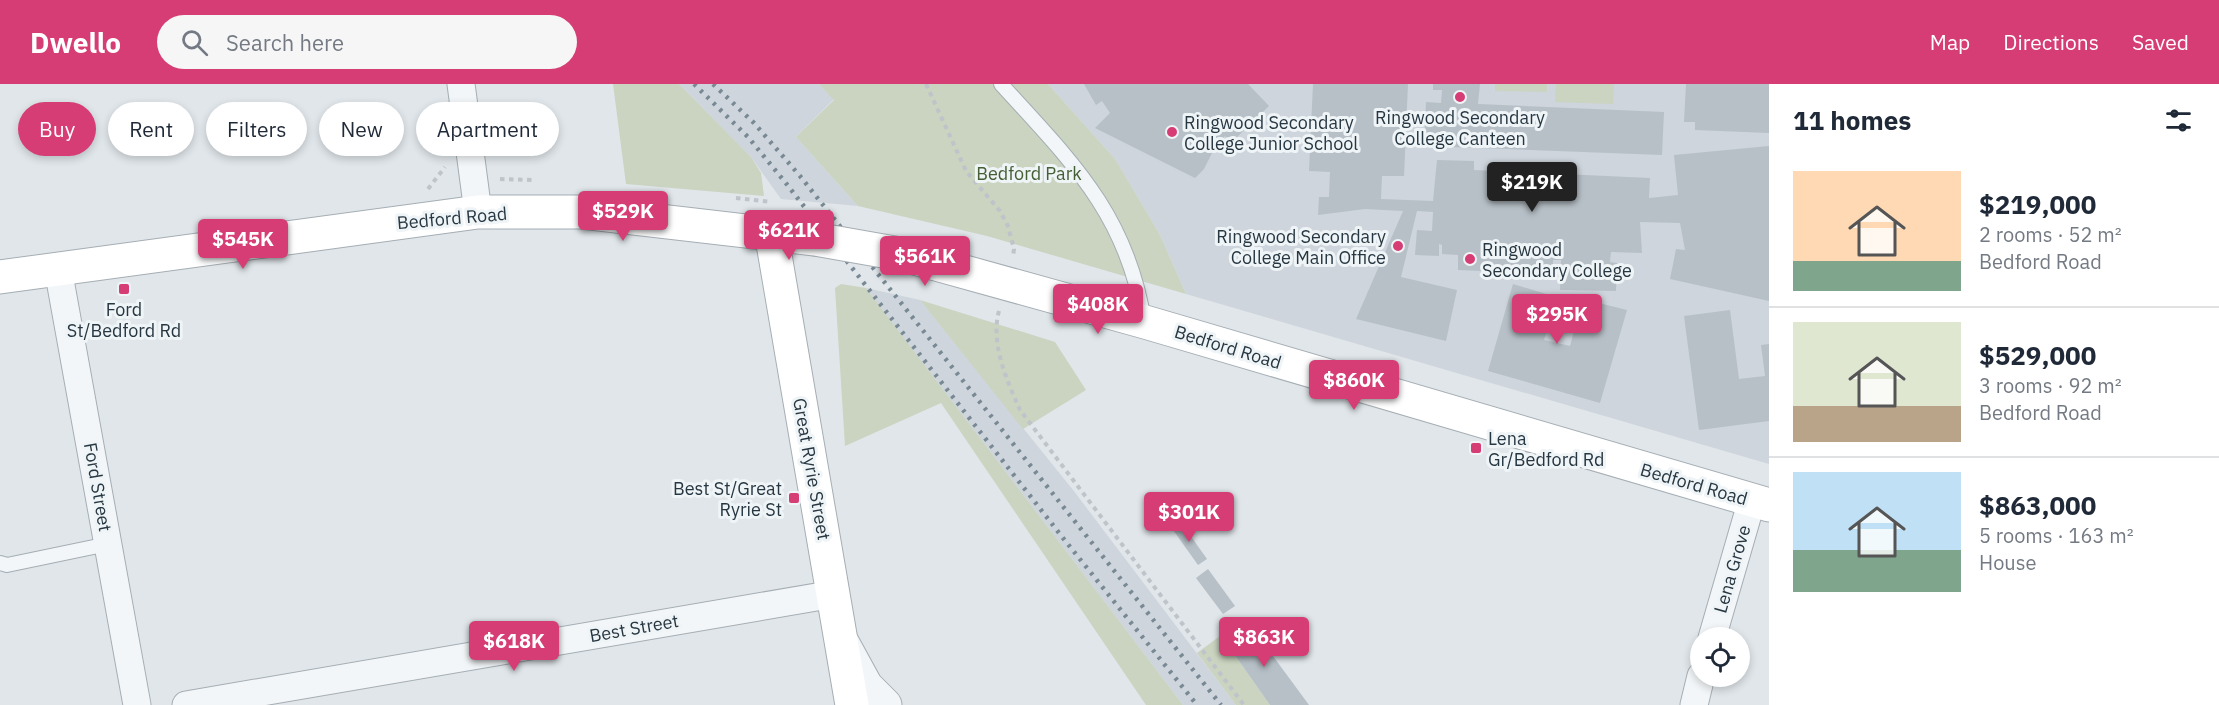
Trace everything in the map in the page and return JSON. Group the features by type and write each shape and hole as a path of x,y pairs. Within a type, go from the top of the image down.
{"main road":[{"name":"Bedford Road","path":"0,277 478,212 582,212 771,232 900,254 1007,283 1760,503"},
{"name":"Great Ryrie Street","path":"771,232 852,705"}],"street":[{"path":"461,84 478,212"},
{"name":"Ford Street","path":"58,269 137,705"},
{"name":"Lena Grove","path":"1716,627 1760,503"},
{"name":"Best Street","path":"186,705 834,594"},
{"path":"842,643 866,686 885,705"},
{"path":"1694,705 1698,687"}],"lane":[{"path":"1001,84 1073,162 1111,217 1138,285 1145,322"},
{"path":"0,563 7,565 108,544"}],"path":[{"path":"926,84 966,171 1000,211 1008,226 1014,249 997,318 1000,357 1007,382 1020,410 1244,705"}],"shaded area":[{"path":"679,84 819,84 834,99 796,137 858,206 781,199 751,157"},
{"name":"Ringwood Secondary College","path":"1048,84 1769,84 1769,464 1186,294 1159,233 1115,159"},
{"path":"866,288 920,300 1073,490 1236,705 1183,705"}],"green space":[{"path":"613,84 679,84 751,157 761,173 764,196 626,184"},
{"name":"Bedford Park","path":"819,84 1048,84 1115,159 1159,233 1186,294 987,236 858,206 796,137 834,100"},
{"path":"1495,84 1547,84 1547,92 1495,91"},
{"path":"1556,84 1614,84 1613,104 1555,102"},
{"path":"841,284 866,288 1183,705 1146,705 941,403 845,446 835,288"},
{"path":"920,300 1055,342 1086,390 1023,429"},
{"path":"1235,625 1241,633 1227,644 1270,705 1236,705 1197,653"}],"building":[{"name":"Ringwood Secondary College Junior School","path":"1084,84 1248,84 1269,106 1231,143 1225,136 1216,145 1204,169 1195,178 1095,128 1110,113 1102,101 1096,105"},
{"path":"1313,84 1408,84 1404,176 1382,176 1381,199 1433,201 1437,160 1474,161 1474,170 1650,178 1649,198 1678,195 1674,155 1769,146 1769,301 1670,279 1676,249 1685,250 1680,223 1640,222 1642,253 1611,252 1610,262 1617,263 1616,291 1560,290 1561,260 1553,260 1553,274 1458,270 1458,255 1442,254 1442,245 1439,244 1439,256 1415,255 1417,230 1432,231 1433,212 1417,211 1401,277 1457,290 1446,341 1356,319 1403,211 1365,209 1318,215 1319,197 1329,197 1330,172 1309,171"},
{"path":"1433,84 1480,84 1478,104 1664,112 1662,155 1424,146 1426,102 1441,103 1442,90 1433,90"},
{"path":"1686,84 1769,84 1769,133 1695,130 1695,122 1684,122"},
{"path":"1513,284 1556,297 1544,340 1570,346 1583,299 1627,310 1600,403 1488,371"},
{"path":"1730,310 1739,379 1765,376 1761,345 1769,344 1769,421 1699,430 1684,316"},
{"path":"1180,521 1207,559 1198,565 1171,527"},
{"path":"1208,569 1235,606 1223,614 1196,578"},
{"path":"1245,618 1309,705 1270,705 1227,644 1241,633 1235,625"}],"railway":[{"path":"694,84 748,137 785,182 1063,538 1197,705"},
{"path":"713,84 754,123 800,176 1221,705"}],"place":[{"name":"Ringwood Secondary College Canteen","path":"1460,97"},
{"name":"Ringwood Secondary College Junior School","path":"1172,132"},
{"name":"Ringwood Secondary College Main Office","path":"1398,246"},
{"name":"Ringwood Secondary College","path":"1470,259"},
{"name":"Ford St/Bedford Rd","path":"124,289"},
{"name":"Lena Gr/Bedford Rd","path":"1476,448"},
{"name":"Best St/Great Ryrie St","path":"794,498"}]}
